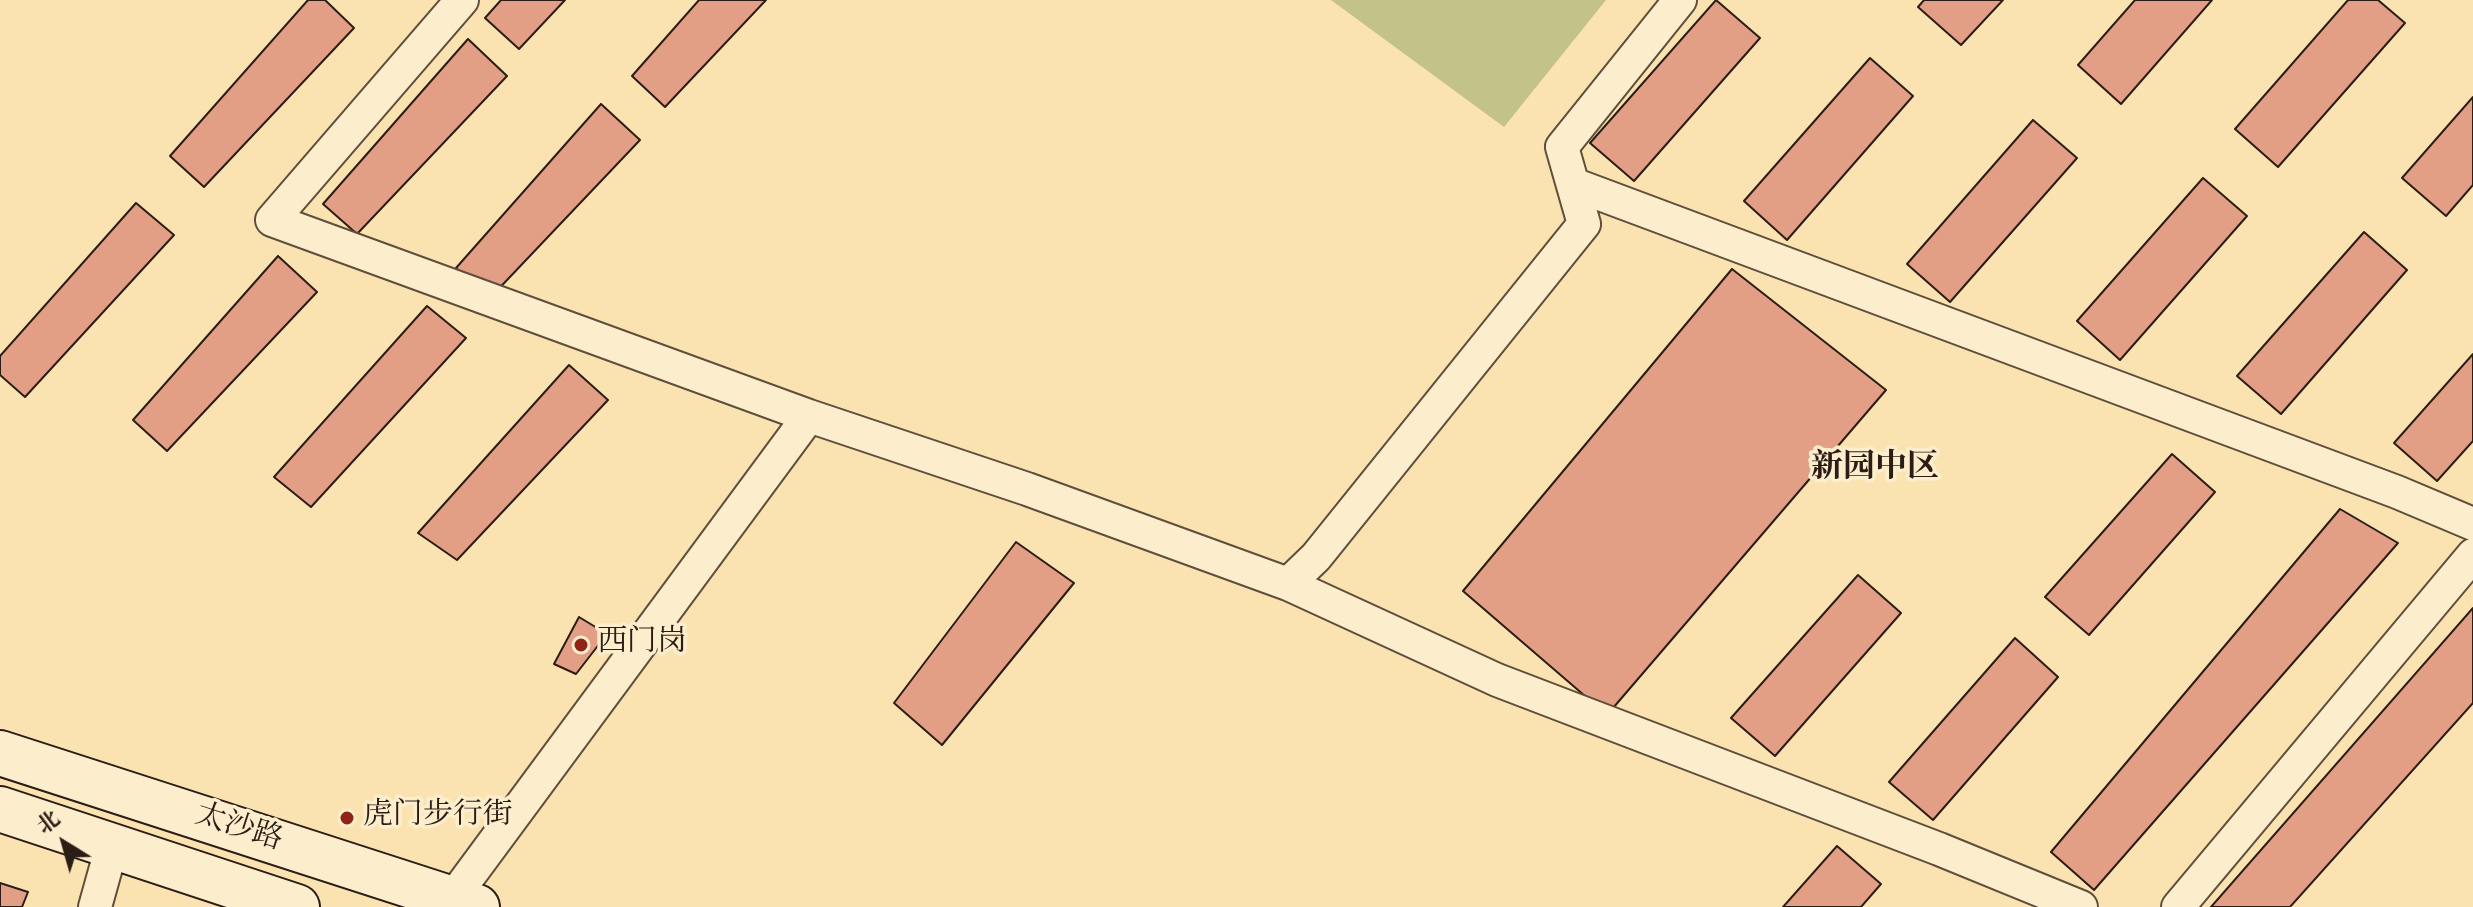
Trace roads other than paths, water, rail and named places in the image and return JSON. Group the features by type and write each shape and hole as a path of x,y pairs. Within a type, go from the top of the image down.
{"main road":[{"name":"太沙路","path":"0,753 465,903"},
{"name":"太沙路","path":"0,809 297,907"}],"street":[{"path":"462,0 272,220 809,416 1027,489 1288,584 1497,680 1939,849 2081,907"},
{"path":"1288,584 1316,557 1584,224 1562,147 1680,0"},
{"path":"1573,184 2397,492 2473,524"},
{"path":"465,903 809,416"},
{"path":"2178,907 2473,555"},
{"path":"95,907 112,846"}],"place":[{"name":"西门岗","path":"581,645"},
{"name":"虎门步行街","path":"347,818"}],"district":[{"name":"新园中区","path":"1875,471"}]}
